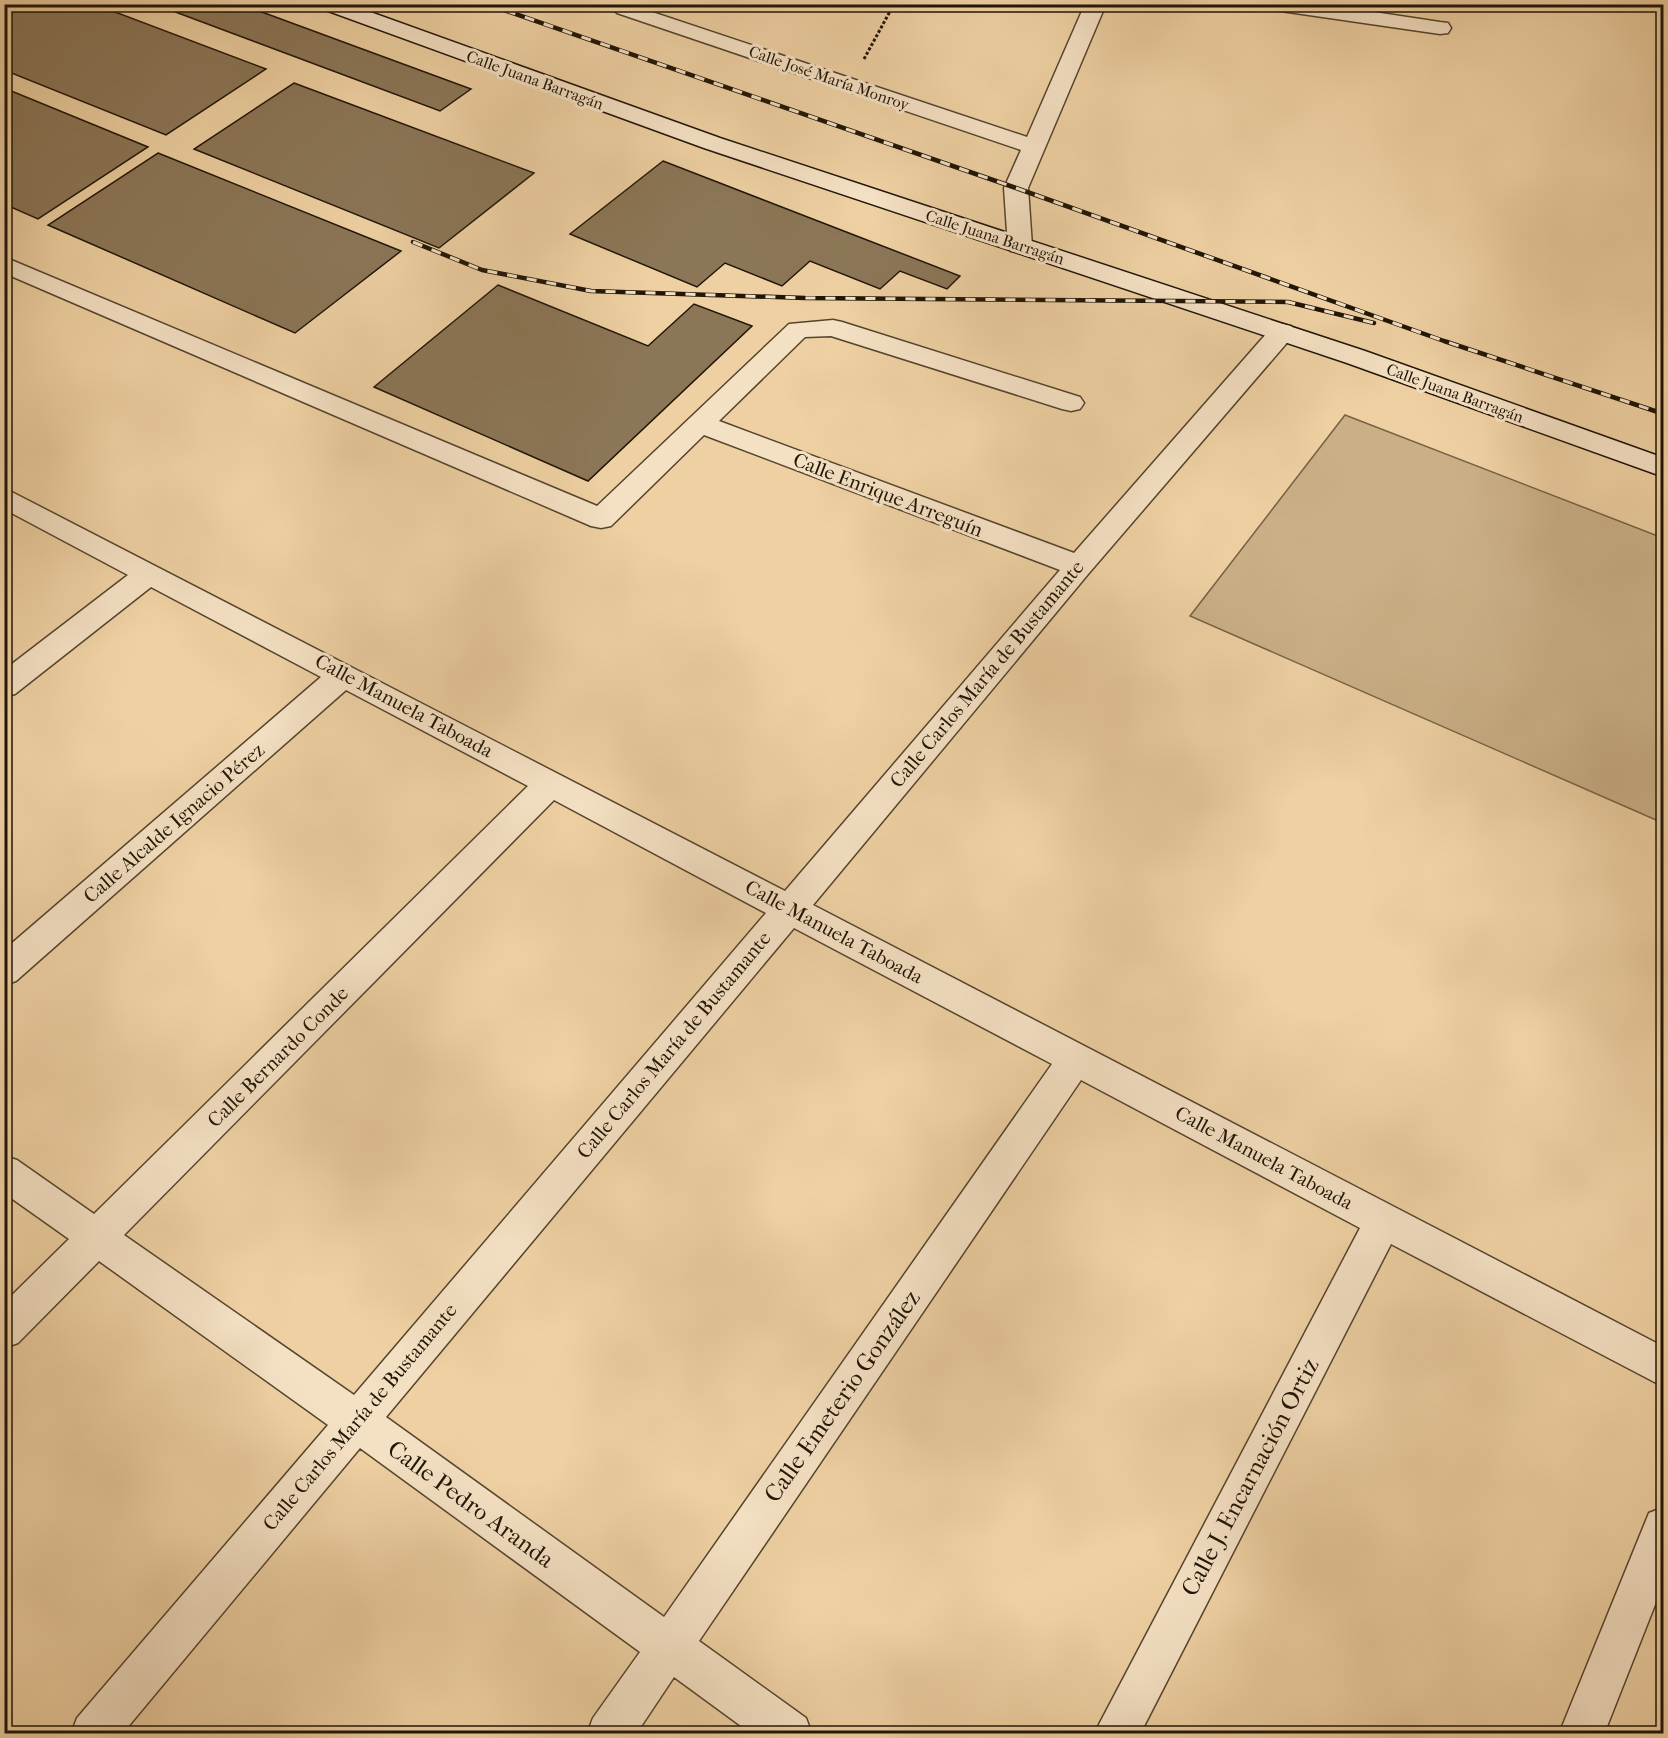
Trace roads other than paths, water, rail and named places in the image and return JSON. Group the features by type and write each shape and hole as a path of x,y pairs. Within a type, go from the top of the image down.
{"street":[{"name":"Calle Juana Barragán","path":"327,4 712,143 1282,333 1664,468"},
{"path":"1020,246 1016,188 1096,4"},
{"path":"1274,4 1440,28"},
{"name":"Calle José María Monroy","path":"624,9 1034,147"},
{"path":"4,264 601,519 698,423 798,330 833,328 1071,404"},
{"name":"Calle Carlos María de Bustamante","path":"93,1734 1079,566 1282,333"},
{"name":"Calle Enrique Arreguín","path":"698,423 1079,566"},
{"name":"Calle Manuela Taboada","path":"4,497 1664,1368"},
{"path":"4,686 150,573"},
{"name":"Calle Alcalde Ignacio Pérez","path":"4,971 343,675"},
{"name":"Calle Bernardo Conde","path":"4,1330 551,783"},
{"name":"Calle Emeterio González","path":"609,1734 1076,1058"},
{"name":"Calle Pedro Aranda","path":"4,1172 357,1421 790,1734"},
{"name":"Calle J. Encarnación Ortiz","path":"1116,1734 1383,1221"},
{"path":"1581,1734 1664,1528"}],"railway":[{"path":"487,4 1016,188 1444,341 1664,414"},
{"path":"413,242 482,270 591,291 805,298 1288,302 1374,323"}]}
